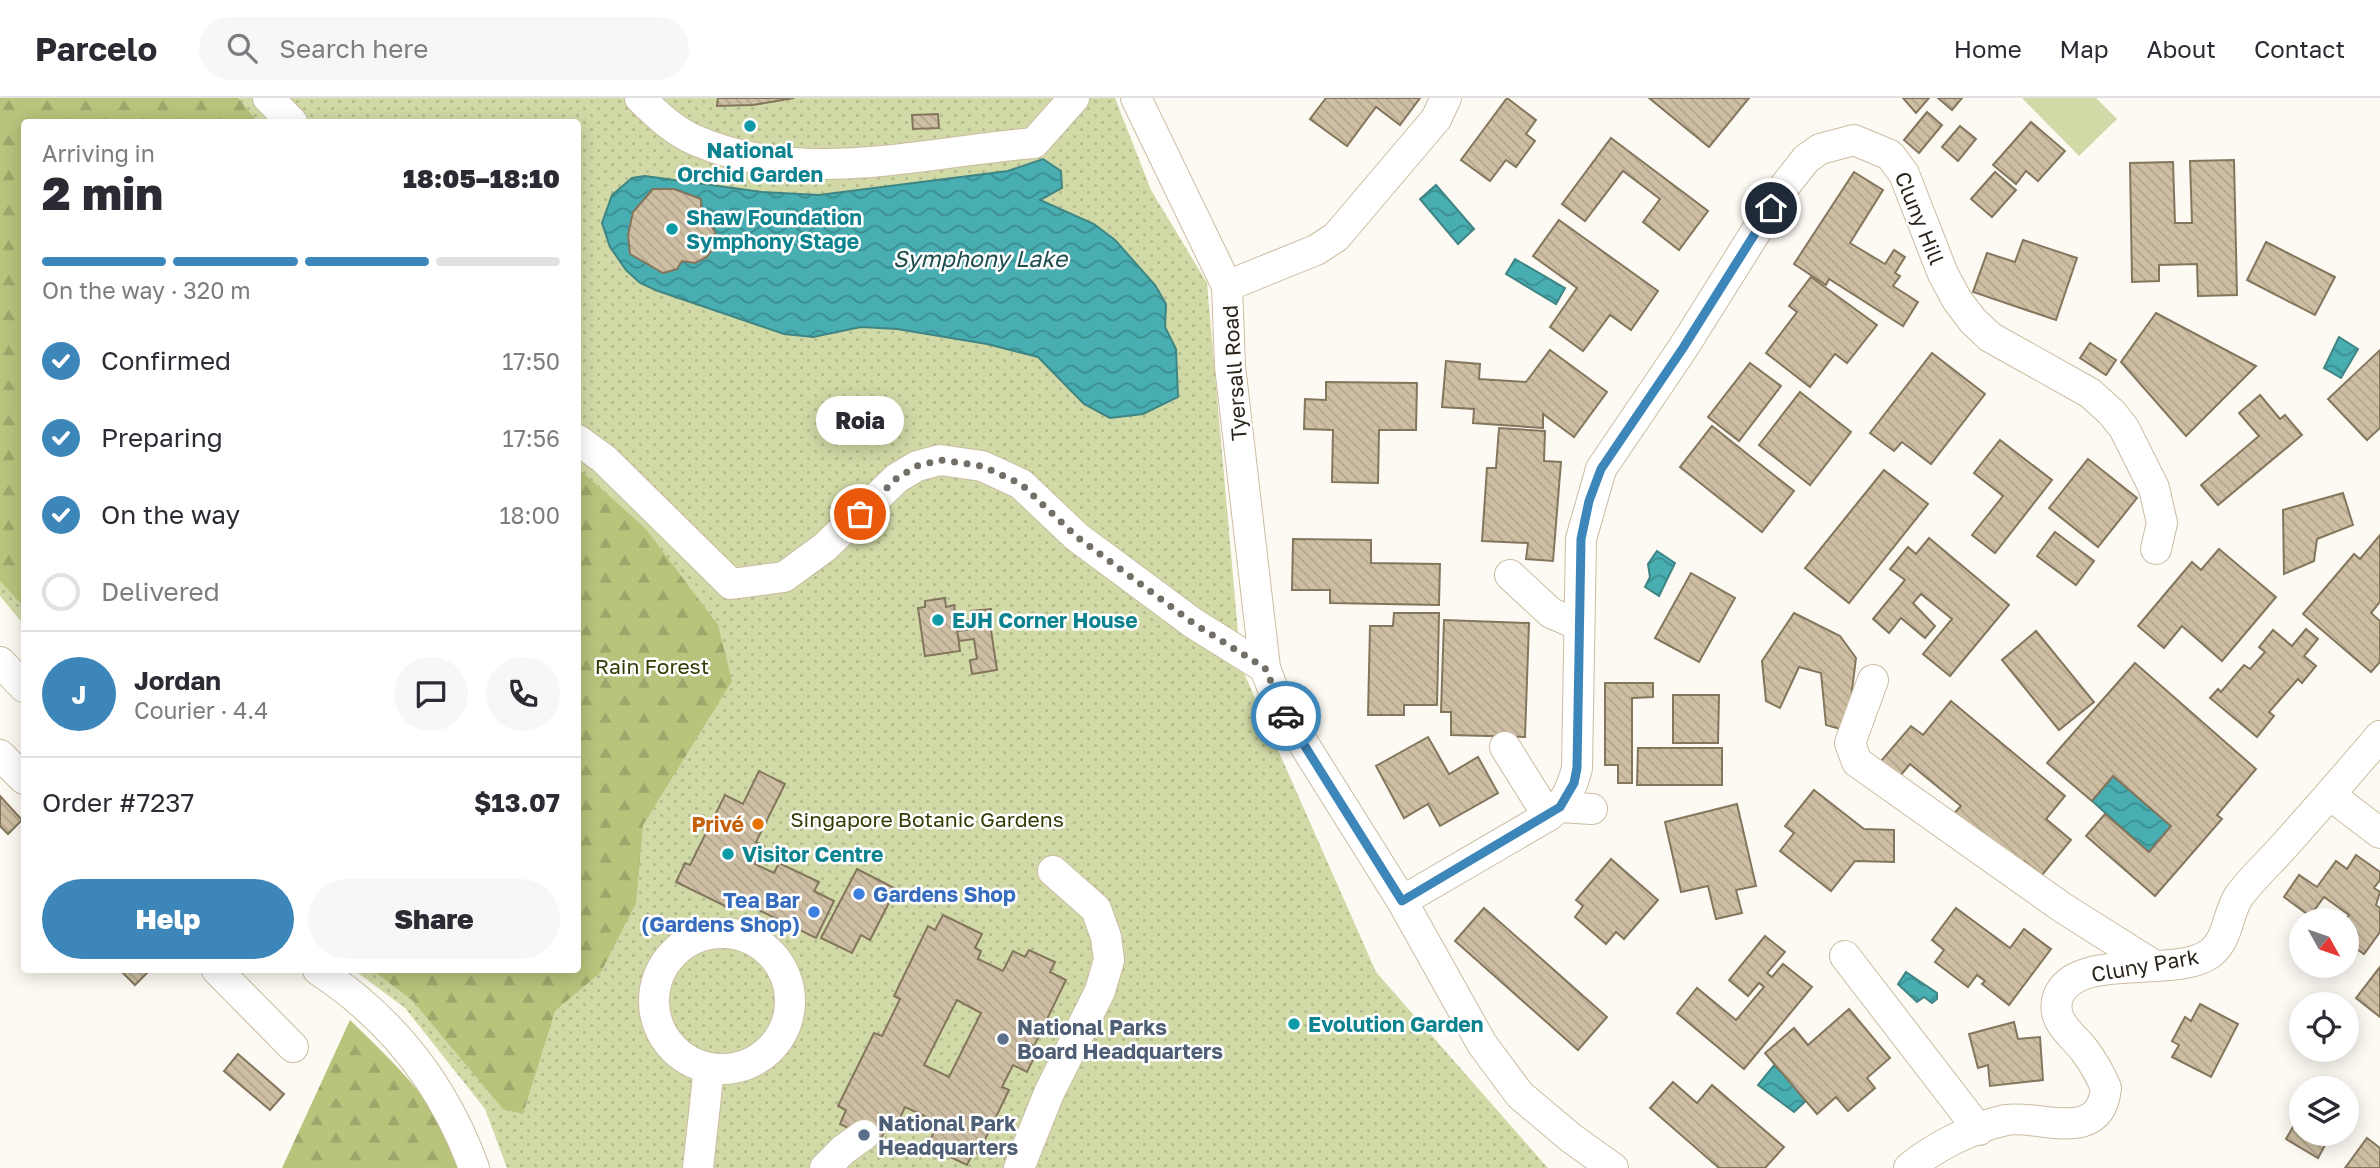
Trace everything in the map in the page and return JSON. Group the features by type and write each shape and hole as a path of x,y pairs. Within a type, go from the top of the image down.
{"street":[{"path":"268,98 289,119"},
{"path":"640,98 661,118 692,139 752,159 806,164 866,162 1034,143 1074,98"},
{"name":"Tyersall Road","path":"1136,98 1227,286 1230,366 1265,668 1278,703 1402,901 1482,1044 1520,1095 1571,1138 1613,1168"},
{"path":"1227,286 1317,250 1336,237 1355,219 1436,119 1446,98"},
{"name":"Cluny Hill","path":"1554,812 1574,783 1577,768 1581,539 1601,469 1683,348 1784,187 1813,154 1854,140 1874,146 1899,164 1943,274 1957,300 1973,321 1990,337 2090,393 2124,428 2154,488 2162,523 2156,549"},
{"path":"581,442 604,459 731,584 784,577 825,547 897,478 917,466 940,460 982,466 1021,484 1077,537 1193,623 1265,668"},
{"path":"1510,575 1551,613 1579,625"},
{"path":"0,662 21,684"},
{"path":"1872,680 1850,743 1857,762 2063,908 2155,966"},
{"name":"Cluny Park","path":"1909,1168 1922,1157 2009,1119 2055,1125 2083,1122 2095,1112 2101,1105 2106,1088 2085,1051 2062,1027 2056,1009 2059,996 2078,977 2099,971 2182,964 2209,954 2221,943 2238,897 2380,736"},
{"path":"1504,747 1554,812"},
{"path":"0,755 21,776"},
{"path":"2330,795 2380,833"},
{"path":"1402,901 1554,812 1592,809"},
{"path":"1019,1168 1049,1093 1100,991 1109,960 1106,937 1096,909 1054,871"},
{"path":"718,932 740,935 758,943 775,957 785,973 790,992 790,1011 784,1029 774,1045 756,1060 733,1069 709,1068 681,1056 661,1033 653,1003 659,974 676,950 695,938 718,932"},
{"path":"1845,956 1979,1130"},
{"path":"220,973 293,1046"},
{"path":"322,973 377,1014 401,1041 440,1093 474,1168"},
{"path":"698,1168 709,1068"},
{"path":"825,1168 843,1150 864,1135"}],"green space":[{"name":"Singapore Botanic Gardens","path":"0,98 1115,98 1151,190 1207,283 1241,666 1376,972 1548,1168 507,1168 485,1109 405,1008 358,973 581,973 581,119 21,119 21,621 0,596"},
{"path":"0,98 238,98 256,119 21,119 21,604 0,581"},
{"path":"2022,98 2096,98 2117,119 2079,156"},
{"name":"Rain Forest","path":"581,471 645,528 718,625 732,681 643,825 636,903 601,972 555,1011 523,1114 503,1109 412,1000 376,973 581,973"},
{"path":"350,1020 400,1070 430,1106 443,1125 463,1168 282,1168"}],"water":[{"name":"Symphony Lake","path":"1043,159 1061,171 1062,188 1040,200 1094,224 1115,240 1155,285 1166,304 1165,327 1176,349 1178,397 1143,414 1110,418 1084,404 1038,357 987,344 897,329 861,327 813,337 784,334 640,283 626,270 610,247 602,223 612,195 632,178 645,176 762,192 819,195 1008,171","holes":["653,189 674,189 701,199 716,237 708,254 696,260 682,261 677,269 663,273 630,253 631,225 636,211"]},
{"path":"1436,185 1474,229 1458,244 1420,199"},
{"path":"1515,259 1565,288 1556,304 1506,274"},
{"path":"2339,337 2358,349 2341,378 2324,368"},
{"path":"1657,551 1675,563 1659,596 1645,587 1650,577 1648,564"},
{"path":"2113,776 2171,826 2149,852 2092,801"},
{"path":"1906,972 1937,993 1937,999 1932,1003 1924,997 1917,1002 1898,984"},
{"path":"1775,1064 1806,1101 1794,1112 1758,1085"}],"building":[{"path":"718,98 794,98 753,105 717,106"},
{"path":"1326,98 1420,98 1400,125 1376,107 1347,146 1310,119"},
{"path":"1507,98 1536,120 1526,134 1535,141 1516,167 1506,160 1490,181 1461,160"},
{"path":"1649,98 1749,98 1709,147"},
{"path":"1903,98 1929,98 1916,113"},
{"path":"1938,98 1962,98 1952,110"},
{"path":"1927,112 1942,125 1919,153 1904,140"},
{"path":"938,114 939,128 913,129 912,115"},
{"path":"2031,122 2065,151 2038,181 2026,171 2016,184 1993,165"},
{"path":"1960,126 1976,139 1958,161 1942,147"},
{"path":"1611,138 1708,211 1679,250 1643,222 1660,199 1623,171 1585,221 1562,204"},
{"path":"2234,160 2237,295 2198,296 2197,264 2159,265 2159,281 2132,282 2130,163 2173,162 2175,223 2192,223 2190,161"},
{"path":"1854,172 1883,190 1850,243 1885,264 1894,250 1905,257 1895,273 1900,276 1893,286 1918,302 1903,326 1829,279 1826,285 1794,264"},
{"path":"1995,172 2016,190 1992,217 1971,199"},
{"name":"Shaw Foundation Symphony Stage","path":"653,189 674,189 701,199 701,211 715,232 715,245 707,257 695,263 682,261 677,269 663,273 630,254 628,235 633,212"},
{"path":"1559,220 1658,291 1631,330 1610,315 1583,351 1550,327 1577,288 1533,256"},
{"path":"2023,240 2077,258 2056,320 1973,292 1987,253 2015,262"},
{"path":"2266,242 2335,277 2315,315 2247,280"},
{"path":"1811,277 1877,325 1847,363 1835,354 1810,387 1766,353 1797,312 1789,306"},
{"path":"2156,313 2256,366 2186,436 2121,362"},
{"path":"2090,343 2116,360 2106,375 2080,358"},
{"path":"1550,350 1607,392 1574,437 1543,414 1543,428 1473,423 1474,409 1442,407 1446,361 1480,364 1479,379 1526,382"},
{"path":"2380,350 2380,428 2367,440 2328,399"},
{"path":"1932,353 1985,394 1931,464 1902,442 1894,451 1870,433"},
{"path":"1750,363 1781,386 1739,441 1708,417"},
{"path":"1326,382 1417,383 1416,430 1379,430 1378,483 1332,482 1333,430 1304,429 1305,399 1326,400"},
{"path":"1800,392 1851,432 1810,485 1759,445"},
{"path":"2260,395 2280,419 2285,415 2302,435 2218,505 2201,485 2259,436 2239,413"},
{"path":"1712,426 1794,491 1762,532 1680,467"},
{"path":"1499,428 1545,431 1544,461 1561,462 1553,561 1526,559 1528,543 1482,541 1487,468 1496,468"},
{"path":"2000,440 2052,480 1995,553 1972,535 2003,496 1974,473"},
{"path":"2088,459 2137,498 2098,547 2049,508"},
{"path":"1884,470 1928,504 1849,603 1805,568"},
{"path":"2343,493 2353,525 2317,539 2314,561 2284,574 2283,510"},
{"path":"2055,532 2094,561 2076,585 2037,556"},
{"path":"2380,535 2380,602 2371,613 2380,621 2380,662 2371,672 2303,614 2354,554 2360,559"},
{"path":"1929,538 2009,605 1950,676 1923,654 1952,619 1921,594 1913,603 1935,626 1925,638 1901,618 1889,633 1873,619 1905,580 1890,569 1908,547 1916,554"},
{"path":"1293,539 1371,540 1371,563 1440,564 1439,605 1330,603 1330,590 1292,590"},
{"path":"2219,549 2276,597 2222,661 2182,626 2164,648 2138,626 2192,562 2201,570"},
{"path":"1691,573 1735,598 1699,662 1655,638"},
{"name":"EJH Corner House","path":"945,598 946,607 954,605 960,651 925,656 918,608 925,607 925,601"},
{"path":"991,609 993,623 990,624 997,670 972,674 970,660 977,659 974,639 959,641 957,631 974,629 971,611"},
{"path":"1394,613 1439,613 1437,705 1404,705 1404,715 1368,715 1370,626 1393,626"},
{"path":"1794,613 1840,636 1856,658 1847,731 1826,725 1821,673 1799,667 1780,708 1766,701 1762,661"},
{"path":"1444,620 1529,623 1525,737 1451,735 1451,712 1441,712"},
{"path":"2306,629 2318,639 2304,656 2316,666 2302,683 2298,679 2269,712 2274,716 2257,737 2210,698 2218,689 2221,692 2244,665 2250,669 2265,652 2259,647 2273,630 2292,646"},
{"path":"2036,631 2094,702 2059,730 2002,660"},
{"path":"2135,663 2256,769 2217,815 2222,819 2155,896 2086,836 2105,814 2149,852 2171,826 2113,776 2092,801 2047,763"},
{"path":"1605,683 1653,683 1653,697 1632,698 1632,783 1618,783 1618,765 1605,765"},
{"path":"1673,695 1719,695 1718,743 1673,743"},
{"path":"1951,701 2065,796 2046,819 2071,840 2042,875 2024,861 2015,872 1950,818 1961,806 1910,764 1900,776 1881,761 1911,726 1923,735"},
{"path":"1428,737 1449,774 1478,757 1498,793 1440,826 1428,804 1404,818 1376,766"},
{"path":"1638,748 1722,748 1722,785 1637,785"},
{"name":"Visitor Centre","path":"759,771 785,784 756,842 764,846 755,864 774,873 779,863 819,882 814,891 834,901 816,938 736,899 731,909 676,882 685,863 690,865 725,795 743,804"},
{"path":"1814,790 1864,829 1894,830 1894,862 1855,861 1831,891 1780,851 1794,833 1785,826"},
{"path":"0,796 21,821 8,834 0,826"},
{"path":"1737,804 1756,886 1736,890 1742,913 1716,919 1708,886 1681,892 1665,822"},
{"path":"2356,855 2380,872 2380,880 2374,888 2380,892 2376,905 2380,908 2380,932 2364,954 2359,950 2359,908 2339,908 2324,897 2316,908 2299,908 2284,897 2299,875 2317,887 2336,861 2347,869"},
{"path":"1611,859 1658,900 1624,939 1616,932 1606,944 1575,917 1583,906 1576,900"},
{"path":"857,869 896,889 870,940 861,935 852,953 821,938"},
{"path":"1484,908 1607,1017 1578,1050 1455,941"},
{"path":"1956,908 2010,948 2024,929 2051,949 2009,1005 1982,984 1985,981 1977,975 1968,987 1935,962 1944,950 1932,940"},
{"name":"National Parks Board Headquarters","path":"943,915 982,934 975,948 981,951 978,959 1003,971 1013,951 1025,957 1029,950 1055,962 1050,972 1066,980 1034,1046 1026,1042 1022,1052 1034,1058 1027,1072 1013,1065 1002,1087 1009,1090 978,1154 974,1151 967,1165 927,1146 934,1132 926,1129 931,1119 905,1107 895,1129 887,1126 879,1143 840,1124 846,1110 838,1106 874,1033 882,1036 900,999 894,996 928,926 935,930","holes":["957,1000 981,1013 949,1077 924,1065"]},
{"path":"1765,936 1785,952 1767,973 1772,977 1783,964 1812,987 1744,1069 1677,1013 1697,988 1736,1020 1764,987 1759,983 1748,996 1729,980"},
{"path":"2380,967 2380,1017 2359,1000 2359,994"},
{"path":"123,973 147,973 135,985"},
{"path":"2200,1004 2238,1024 2211,1077 2172,1057 2179,1045 2172,1041 2185,1017 2191,1021"},
{"path":"1849,1009 1890,1058 1867,1078 1875,1088 1848,1111 1836,1097 1817,1114 1765,1053 1794,1028 1808,1045"},
{"path":"2014,1022 2018,1039 2040,1037 2043,1080 1990,1086 1988,1065 1978,1068 1969,1034"},
{"path":"238,1054 284,1094 270,1110 224,1071"},
{"path":"1673,1082 1697,1103 1712,1085 1784,1147 1765,1168 1719,1168 1650,1108"},
{"path":"2367,1138 2380,1148 2380,1168 2345,1168"},
{"path":"2298,1146 2324,1146 2318,1158"}],"way so far":[{"path":"860,514 897,478 917,466 940,460 982,466 1021,484 1077,537 1193,623 1265,668 1278,703 1286,716"}],"place":[{"name":"National Orchid Garden","path":"750,126"},
{"name":"Shaw Foundation Symphony Stage","path":"672,229"},
{"name":"Roia","path":"860,514"},
{"name":"EJH Corner House","path":"938,620"},
{"name":"Privé","path":"758,824"},
{"name":"Visitor Centre","path":"728,854"},
{"name":"Gardens Shop","path":"859,894"},
{"name":"Tea Bar (Gardens Shop)","path":"814,912"},
{"name":"Evolution Garden","path":"1294,1024"},
{"name":"National Parks Board Headquarters","path":"1003,1039"},
{"name":"National Park Headquarters","path":"864,1135"}],"route":[{"path":"1286,716 1402,901 1560,807 1574,783 1577,768 1581,539 1589,501 1601,469 1683,348 1771,208"}]}
